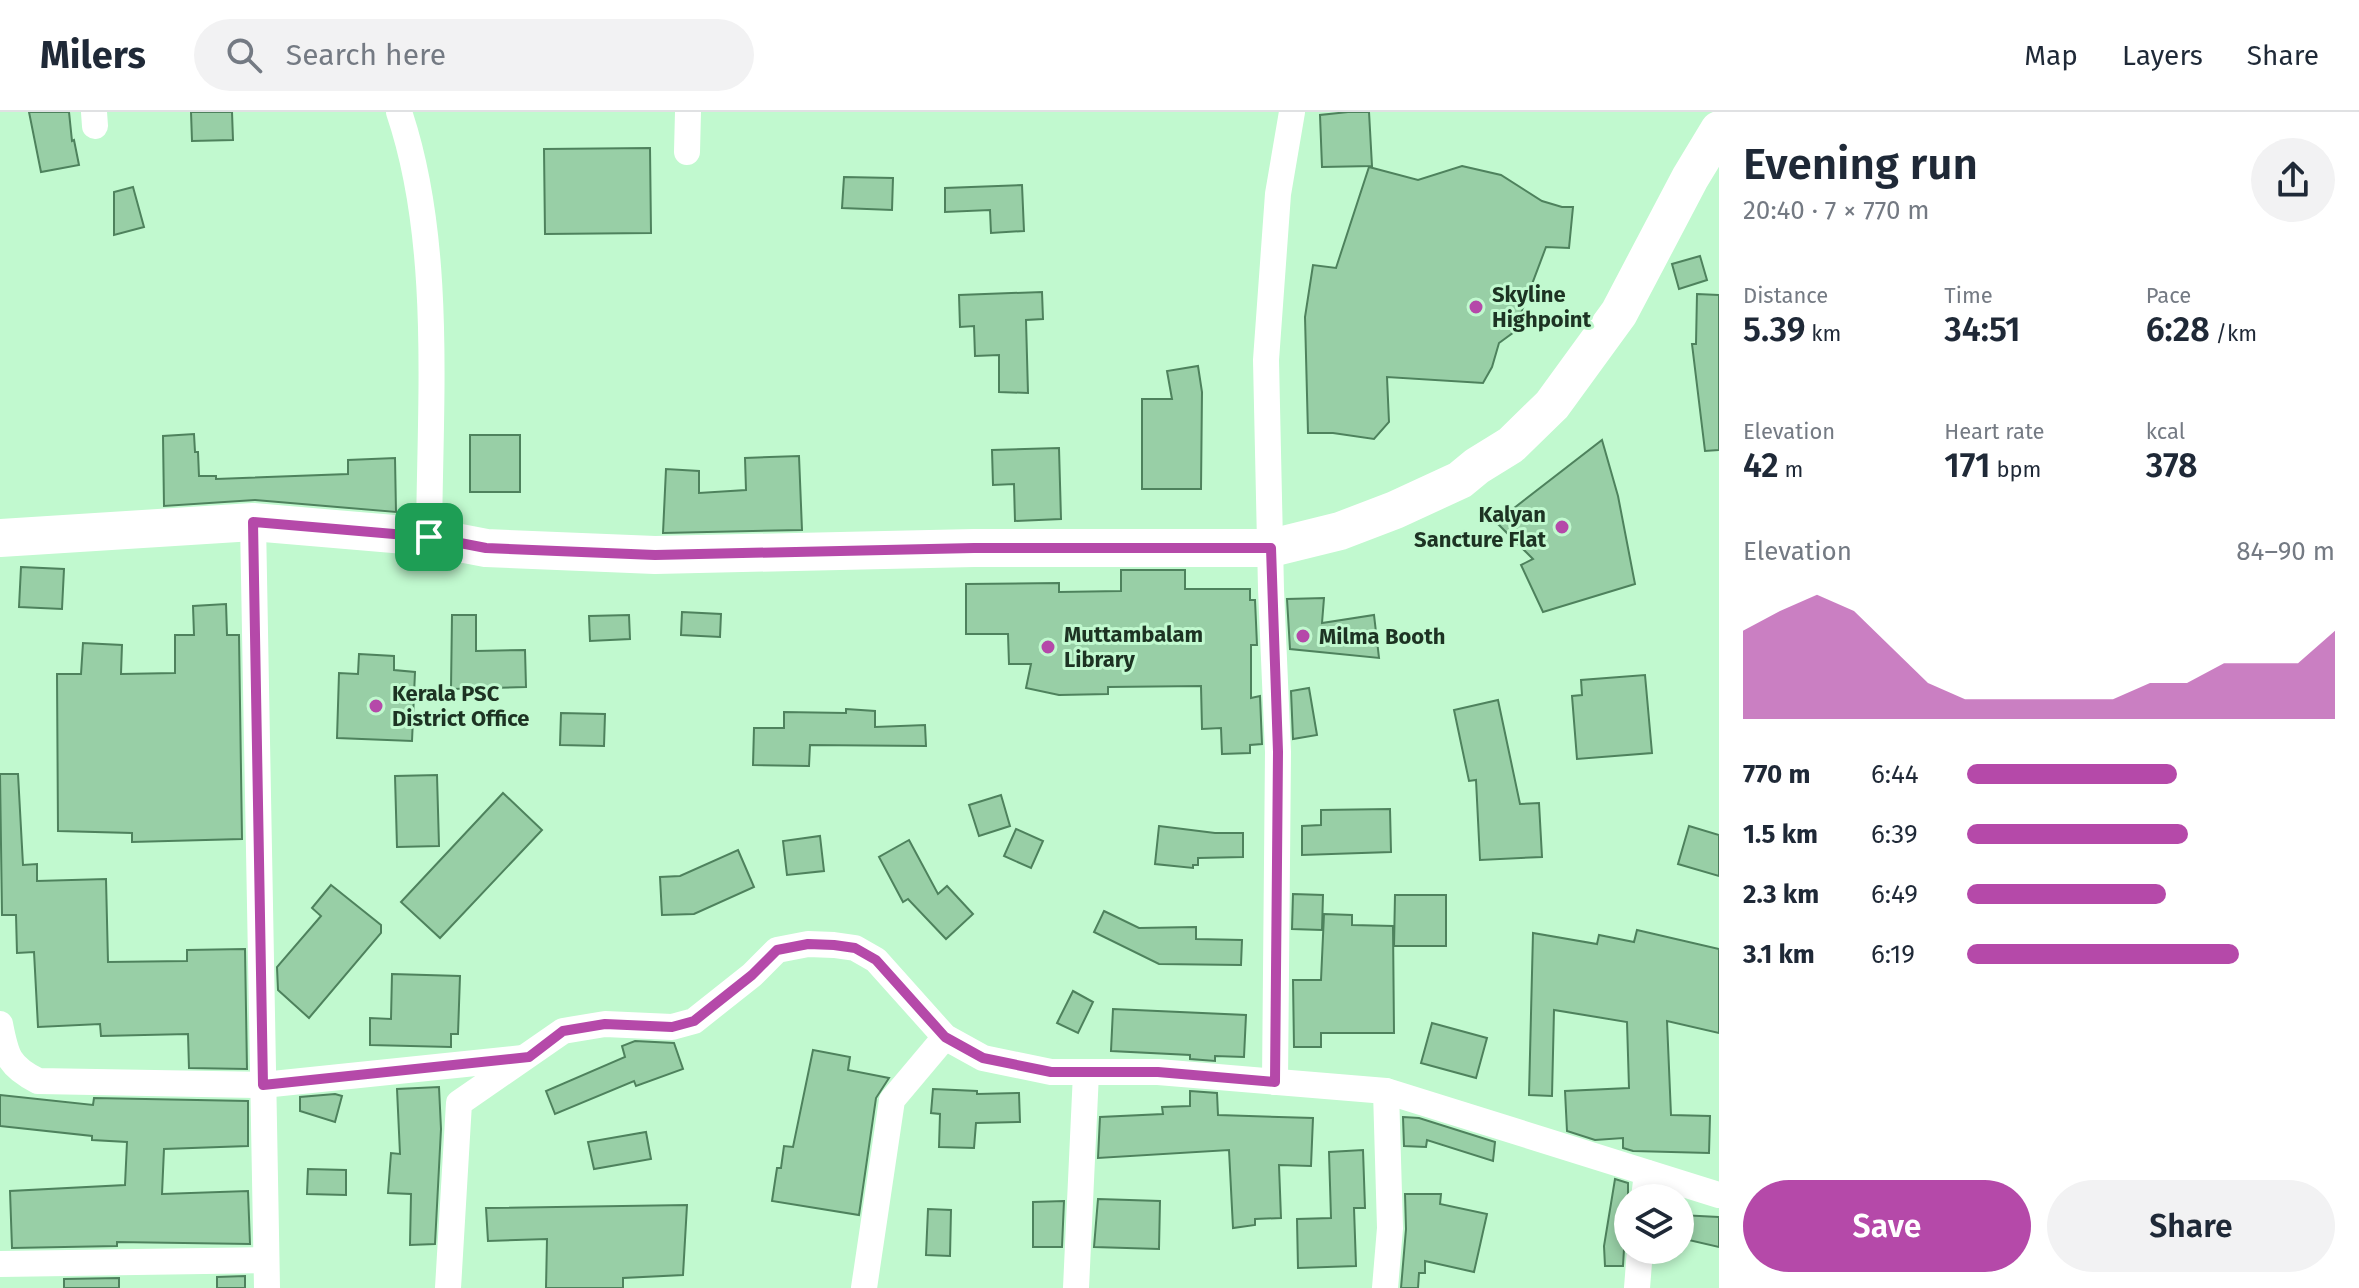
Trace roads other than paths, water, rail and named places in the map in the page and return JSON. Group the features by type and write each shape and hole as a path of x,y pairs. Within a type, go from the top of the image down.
{"main road":[{"path":"0,538 253,522 429,537 486,548 655,555 974,548 1271,548 1340,531 1395,510 1460,480 1511,445 1552,405 1619,313 1690,178 1719,130"}],"street":[{"path":"399,112 409,142 428,267 431,390 429,537"},
{"path":"687,152 688,112"},
{"path":"1275,1082 1278,752 1266,360 1278,194 1292,112"},
{"path":"253,522 267,1288"},
{"path":"448,1288 459,1103 563,1031 605,1024 672,1027 694,1021 752,975 777,950 808,944 855,948 876,960 945,1037 983,1058 1051,1072 1158,1072 1386,1091 1643,1184"},
{"path":"0,1024 6,1053 17,1071 38,1081 263,1085 529,1057"},
{"path":"864,1288 892,1100 945,1037"},
{"path":"1076,1288 1086,1073"},
{"path":"1385,1288 1390,1228 1386,1091"},
{"path":"1694,1192 1719,1195"},
{"path":"0,1264 266,1260"},
{"path":"1637,1288 1639,1264"}],"place":[{"name":"Skyline Highpoint","path":"1476,307"},
{"name":"Kalyan Sancture Flat","path":"1562,527"},
{"name":"Milma Booth","path":"1303,636"},
{"name":"Muttambalam Library","path":"1048,647"},
{"name":"Kerala PSC District Office","path":"376,706"}]}
